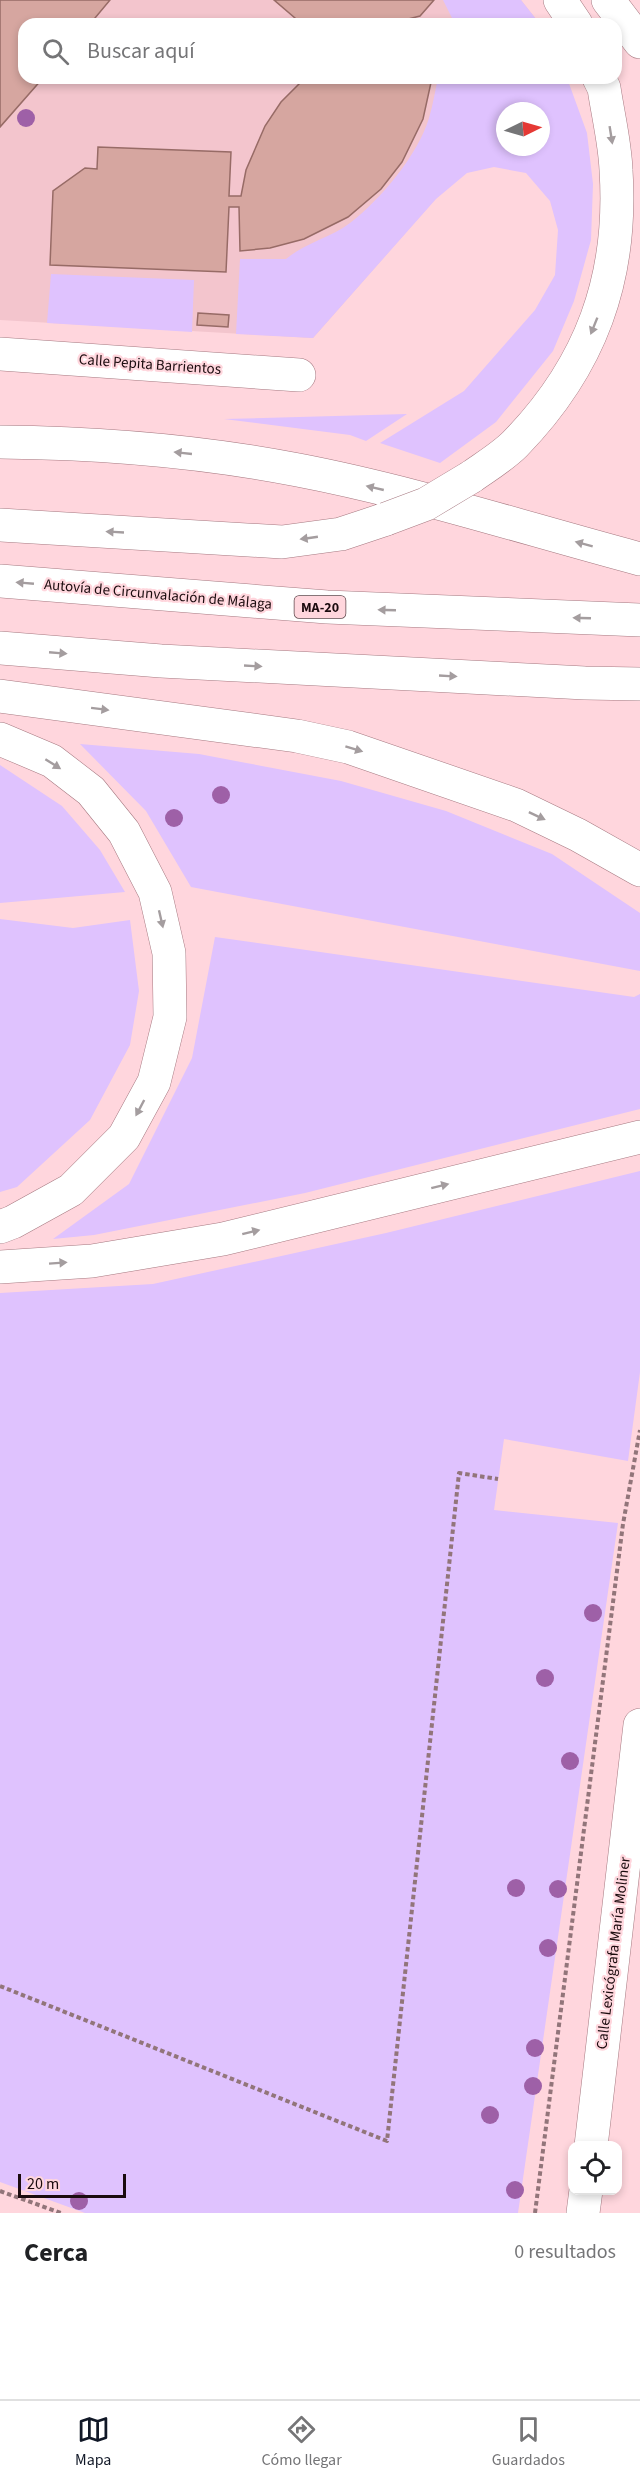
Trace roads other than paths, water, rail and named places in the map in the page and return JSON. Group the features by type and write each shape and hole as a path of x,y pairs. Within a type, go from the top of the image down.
{"main road":[{"path":"560,0 572,18"},
{"path":"608,0 622,18"},
{"path":"622,18 640,42"},
{"path":"0,525 282,542 341,534 386,519 426,504 471,477 513,446 552,402 583,353 604,301 615,247 616,169 602,84"},
{"name":"Calle Pepita Barrientos","path":"0,354 299,375"},
{"path":"0,442 57,442 184,453 297,470 400,494 640,559"},
{"name":"Autovía de Circunvalación de Málaga","path":"0,581 327,607 640,620"},
{"path":"0,648 161,661 640,684"},
{"path":"0,696 286,734 348,747 516,806 578,835 640,870"},
{"path":"0,739 52,761 91,791 124,832 155,892 170,953 170,1017 154,1082 124,1137 71,1190 0,1227"},
{"path":"0,1267 92,1261 223,1239 640,1137"},
{"name":"Calle Lexicógrafa María Moliner","path":"591,2141 640,1725"},
{"path":"583,2213 585,2195"}]}
